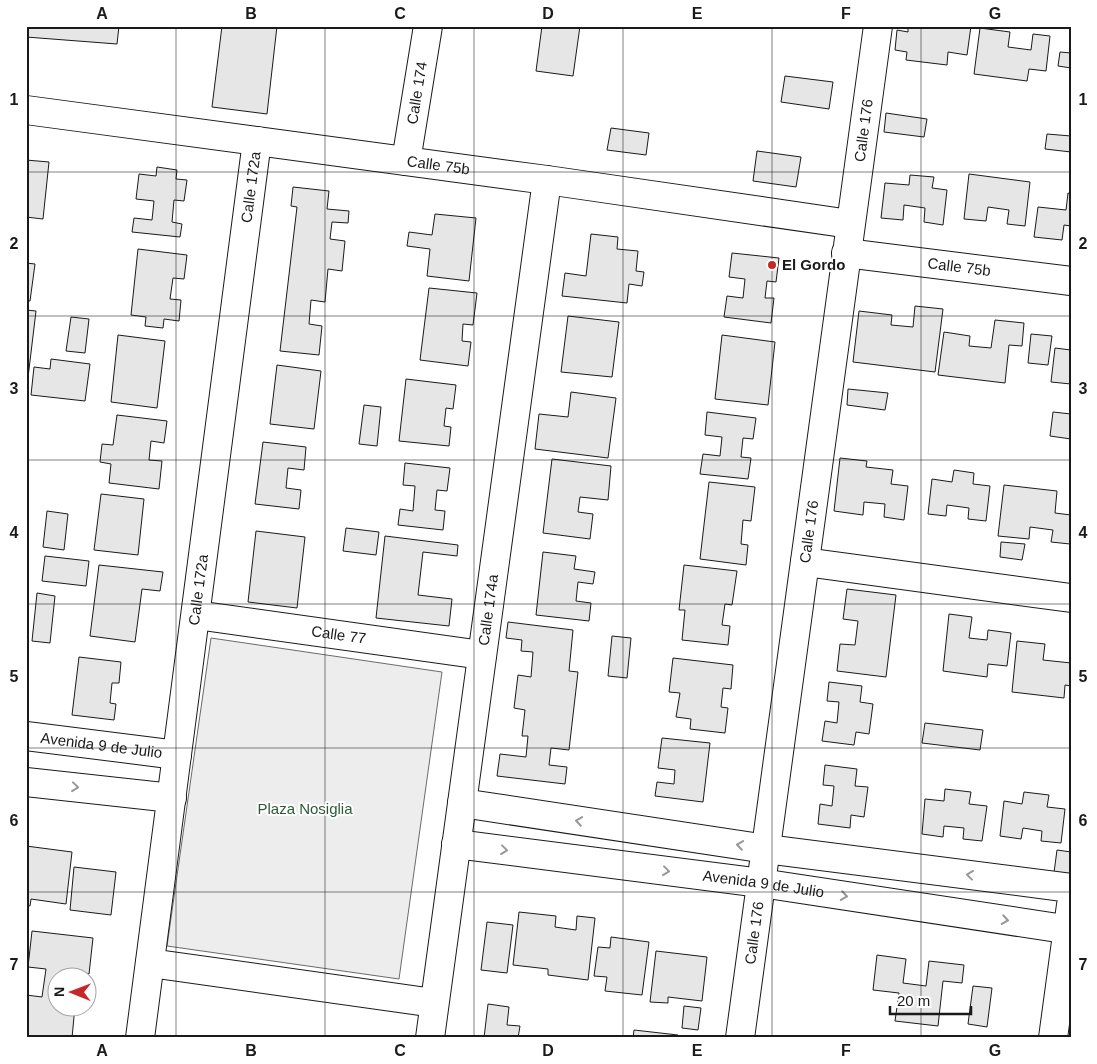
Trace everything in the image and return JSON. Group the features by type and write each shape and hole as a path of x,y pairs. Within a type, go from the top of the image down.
{"street":[{"name":"Calle 174","path":"406,161 428,26"},
{"name":"Calle 176","path":"740,1038 878,26"},
{"name":"Calle 75b","path":"26,110 546,180 850,224"},
{"name":"Calle 172a","path":"140,1038 258,141"},
{"name":"Calle 174a","path":"430,1038 546,180"},
{"name":"Calle 75b","path":"846,253 1071,281"},
{"path":"805,562 1071,598"},
{"name":"Calle 77","path":"196,615 482,655"},
{"name":"Avenida 9 de Julio","path":"26,736 177,755"},
{"path":"26,782 172,798"},
{"path":"462,803 766,849 1071,888"},
{"name":"Avenida 9 de Julio","path":"456,844 1070,922"},
{"path":"1053,1038 1070,922"},
{"path":"150,963 434,1003"}],"shaded area":[{"name":"Plaza Nosiglia","path":"211,638 442,672 399,979 167,946"}],"building":[{"path":"26,26 119,26 117,44 26,37"},
{"path":"222,26 277,26 267,114 212,107"},
{"path":"542,26 580,26 573,76 536,71"},
{"path":"908,26 971,26 967,55 948,52 947,65 906,60 907,52 895,50 897,30 908,32"},
{"path":"980,28 1010,32 1008,47 1031,50 1033,34 1050,36 1046,71 1029,69 1027,81 974,74"},
{"path":"1060,52 1071,53 1071,68 1058,66"},
{"path":"785,76 833,82 829,109 781,102"},
{"path":"886,113 927,119 924,137 884,132"},
{"path":"611,128 649,133 646,155 607,150"},
{"path":"1047,134 1071,136 1071,152 1045,149"},
{"path":"757,151 801,157 796,187 753,181"},
{"path":"26,160 49,162 43,219 26,217"},
{"path":"157,167 177,170 176,179 187,180 184,201 174,200 172,222 182,224 180,237 132,232 134,218 152,220 154,201 136,199 139,174 156,176"},
{"path":"969,174 1030,182 1025,226 1007,224 1009,210 988,207 986,221 964,219"},
{"path":"910,175 934,177 932,188 947,190 943,225 924,222 925,208 904,205 903,220 881,218 885,183 909,185"},
{"path":"293,187 329,191 327,209 349,211 348,223 332,222 330,239 345,241 342,271 328,269 325,302 311,300 309,324 322,326 319,355 280,351 297,207 291,206"},
{"path":"1068,193 1071,194 1071,226 1064,225 1062,240 1034,237 1038,207 1066,210"},
{"path":"435,214 476,218 469,281 427,276 430,249 407,246 409,232 432,235"},
{"path":"591,234 618,237 617,249 638,251 636,271 644,272 642,286 629,284 627,303 562,296 565,273 586,276"},
{"path":"138,249 187,255 184,279 173,278 170,299 181,300 179,321 164,319 163,328 145,326 146,317 131,315"},
{"path":"732,253 779,258 776,282 767,281 765,298 774,298 771,323 724,317 727,296 743,298 745,279 729,277"},
{"path":"26,263 35,264 30,301 26,301"},
{"path":"429,288 477,293 473,325 463,324 462,341 471,342 468,366 420,360"},
{"path":"915,306 943,309 935,372 853,362 859,311 892,315 891,325 913,327"},
{"path":"26,310 36,311 27,386 26,386"},
{"path":"568,316 619,322 612,377 561,372"},
{"path":"71,317 89,319 85,353 66,351"},
{"path":"995,320 1024,323 1022,346 1009,345 1005,383 938,375 944,332 970,336 969,346 991,348"},
{"path":"1031,334 1052,336 1048,365 1028,363"},
{"path":"118,335 165,341 157,408 111,402"},
{"path":"722,335 775,342 768,405 715,399"},
{"path":"1055,348 1071,350 1071,384 1051,382"},
{"path":"51,359 90,364 85,401 31,395 34,367 50,369"},
{"path":"277,365 321,371 314,429 270,424"},
{"path":"406,379 456,385 453,409 446,408 444,426 451,427 449,446 399,441"},
{"path":"848,389 888,393 885,410 847,405"},
{"path":"571,392 616,398 608,458 535,449 539,414 568,417"},
{"path":"364,405 381,407 377,446 359,444"},
{"path":"707,412 756,418 753,439 743,438 741,457 751,458 748,479 700,474 703,454 720,456 722,437 705,435"},
{"path":"1053,412 1071,414 1071,439 1050,436"},
{"path":"117,415 167,421 164,443 151,441 149,460 162,461 159,489 109,483 111,464 100,462 102,444 113,445"},
{"path":"263,442 306,447 304,470 288,468 286,488 301,490 299,509 255,504"},
{"path":"840,458 867,461 866,467 893,470 891,484 908,486 904,520 884,517 885,504 864,502 863,515 834,511"},
{"path":"552,459 611,466 608,500 580,497 578,512 593,514 590,539 543,533"},
{"path":"405,463 450,468 447,491 437,490 435,510 445,511 443,530 398,525 400,509 413,511 415,486 403,485"},
{"path":"954,470 974,473 973,484 990,486 986,521 968,519 969,508 947,505 946,516 928,514 932,479 952,482"},
{"path":"709,482 755,487 751,521 743,520 741,544 748,545 746,565 700,559"},
{"path":"1004,485 1057,491 1055,513 1071,515 1070,544 1051,542 1053,530 1030,527 1029,539 998,536"},
{"path":"101,494 144,499 138,555 94,550"},
{"path":"47,511 68,514 64,550 43,547"},
{"path":"346,528 379,532 376,555 343,551"},
{"path":"256,531 305,537 297,608 248,602"},
{"path":"385,536 458,545 457,556 423,552 418,595 452,599 449,626 376,618"},
{"path":"1001,542 1025,544 1022,560 1000,557"},
{"path":"543,552 576,556 574,569 595,572 593,584 578,582 576,601 591,603 589,621 536,615"},
{"path":"45,556 89,561 86,586 42,581"},
{"path":"99,565 163,572 160,591 142,589 135,642 90,636"},
{"path":"684,565 737,571 732,605 725,604 722,625 730,626 728,645 682,640 685,610 679,610"},
{"path":"847,589 896,595 886,677 837,671 840,644 855,645 858,621 843,619"},
{"path":"37,593 55,596 50,643 32,641"},
{"path":"949,614 972,617 969,638 987,640 988,630 1011,633 1007,666 988,664 987,677 943,671"},
{"path":"508,622 573,630 569,671 578,672 569,750 551,748 549,765 567,767 565,784 497,776 500,754 526,757 528,736 522,736 525,710 514,708 518,675 531,677 533,652 521,651 522,640 506,638"},
{"path":"612,636 631,638 627,678 608,676"},
{"path":"1017,641 1045,644 1043,660 1071,663 1071,686 1065,685 1064,698 1012,692"},
{"path":"79,657 121,662 119,683 112,683 110,703 116,704 114,720 72,715"},
{"path":"673,658 733,665 731,689 723,688 721,707 728,708 725,733 690,729 691,719 676,717 680,693 669,692"},
{"path":"829,682 862,686 860,702 873,704 869,734 856,732 854,745 822,741 825,721 837,723 839,702 827,701"},
{"path":"925,723 983,730 980,750 922,743"},
{"path":"662,738 710,743 703,802 655,796 657,782 674,784 675,770 658,768"},
{"path":"825,765 857,769 855,786 868,787 864,817 851,815 850,828 818,824 820,804 832,806 834,786 823,785"},
{"path":"945,789 971,792 969,804 987,806 982,841 963,839 964,828 944,826 943,837 922,834 925,799 944,801"},
{"path":"1024,792 1049,795 1047,807 1065,809 1061,843 1041,841 1042,831 1023,828 1021,839 1000,836 1004,801 1022,804"},
{"path":"26,846 72,852 66,904 31,899 30,906 26,905"},
{"path":"1057,850 1071,852 1069,882 1053,880"},
{"path":"74,867 116,872 111,915 70,910"},
{"path":"519,912 556,916 555,927 576,930 577,916 595,918 588,980 548,975 548,969 513,965"},
{"path":"487,922 513,925 507,973 481,970"},
{"path":"32,931 93,938 90,966 48,966 48,1016 74,1016 72,1038 26,1038 26,995 42,997 46,969 28,967"},
{"path":"611,937 649,942 642,995 605,991 607,977 594,976 598,947 610,948"},
{"path":"656,951 707,957 702,1001 668,997 668,1003 650,1002"},
{"path":"877,955 906,959 903,983 926,986 929,961 964,965 962,983 943,981 938,1026 895,1021 899,993 873,990"},
{"path":"973,986 992,988 987,1027 968,1024"},
{"path":"488,1004 509,1007 507,1025 520,1026 518,1038 484,1038"},
{"path":"684,1006 701,1008 698,1030 682,1028"},
{"path":"634,1030 678,1035 677,1038 633,1038"}],"place":[{"name":"El Gordo","path":"772,265"}]}
